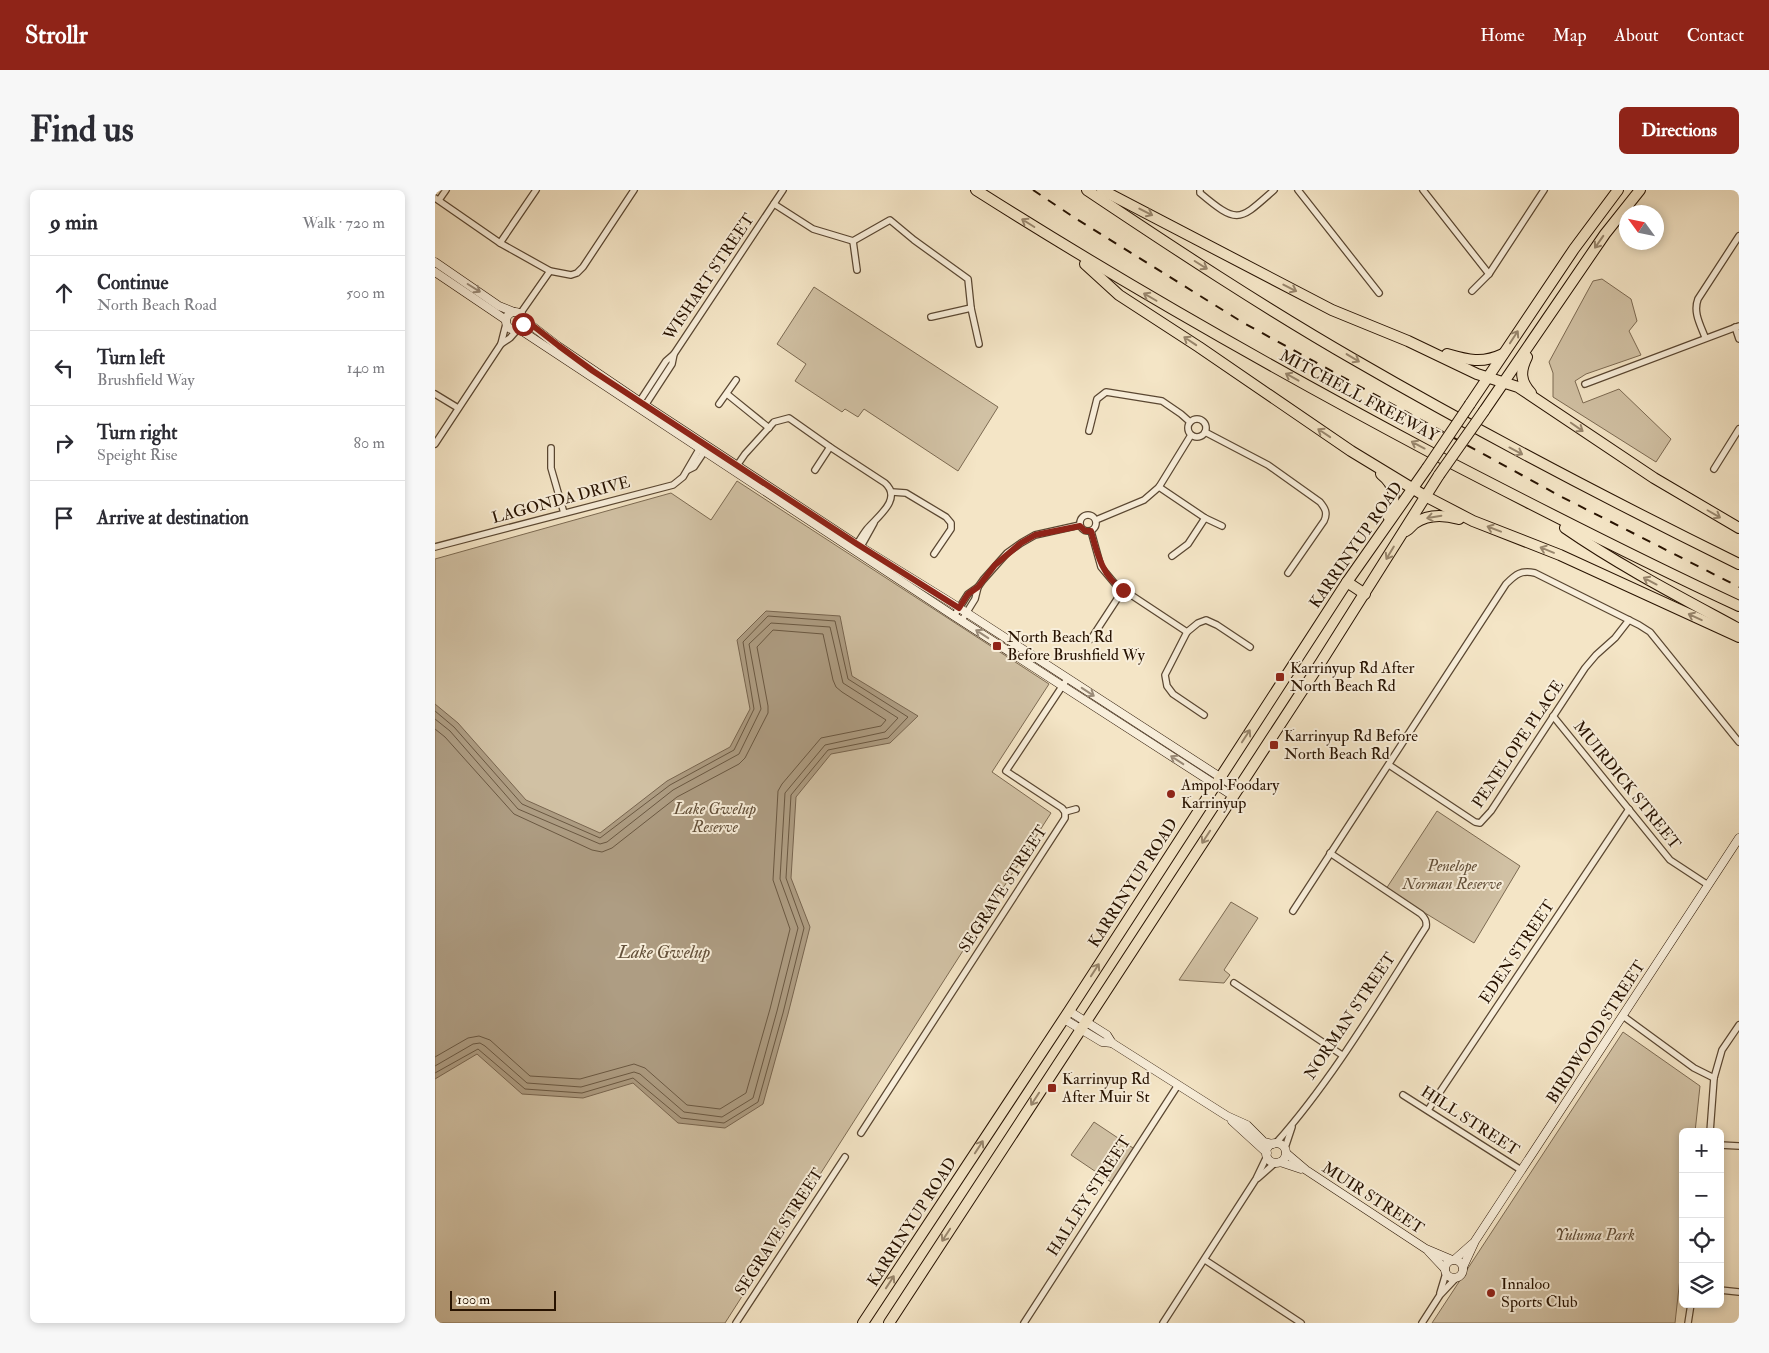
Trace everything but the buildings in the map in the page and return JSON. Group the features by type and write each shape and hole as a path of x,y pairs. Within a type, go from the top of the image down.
{"highway":[{"name":"MITCHELL FREEWAY","path":"976,190 1069,249 1327,397 1539,509 1739,606"},
{"name":"MITCHELL FREEWAY","path":"1087,190 1266,306 1353,359 1553,470 1739,564"},
{"path":"1102,190 1332,310 1488,378 1517,387 1654,478 1739,528"},
{"path":"1617,190 1623,198 1635,190"},
{"name":"KARRINYUP ROAD","path":"863,1323 1066,1015 1347,582 1413,489 1574,249 1617,190"},
{"name":"KARRINYUP ROAD","path":"889,1323 1365,594 1439,474 1505,382 1605,234 1640,190"},
{"path":"1069,249 1119,295 1199,347 1351,451 1384,476 1395,493 1389,513 1371,548"},
{"path":"1537,400 1523,382 1521,367 1540,328"},
{"path":"1424,349 1484,361 1503,353"},
{"path":"1351,451 1425,496 1473,521 1560,555 1739,637"},
{"path":"1539,509 1599,551 1739,629"},
{"path":"1401,534 1418,522 1438,516 1473,521"},
{"path":"1347,582 1365,594"}],"main road":[{"path":"435,262 499,306 519,315 641,406"},
{"path":"435,272 506,322 509,328 518,329 641,406 858,548 954,616 1064,682 1235,792"},
{"path":"506,322 509,315 519,315"},
{"path":"518,329 523,324 519,315"},
{"path":"858,548 967,613 1064,682"},
{"name":"BIRDWOOD STREET","path":"1463,1267 1475,1240 1739,838"},
{"path":"1066,1015 1102,1042 1113,1043 1227,1116 1247,1125 1264,1142 1281,1144 1285,1150 1284,1159 1278,1162 1270,1161 1267,1155 1227,1116"},
{"path":"1267,1155 1268,1148 1274,1144"},
{"name":"MUIR STREET","path":"1285,1150 1306,1170 1426,1249 1453,1260"},
{"name":"MUIR STREET","path":"1278,1162 1306,1170"},
{"name":"BIRDWOOD STREET","path":"1453,1260 1475,1240"},
{"name":"MUIR STREET","path":"1426,1249 1445,1271"},
{"path":"1453,1260 1459,1261 1463,1267 1462,1274 1456,1278 1451,1278 1445,1271 1446,1264 1453,1260"}],"street":[{"path":"446,190 437,199 500,243 550,271 567,276 577,274 634,190"},
{"path":"500,243 536,190"},
{"name":"WISHART STREET","path":"641,406 666,361 675,354 783,190"},
{"path":"1200,190 1200,193 1214,205 1228,214 1236,216 1249,211 1274,190"},
{"path":"1298,190 1379,293"},
{"path":"1423,190 1489,274"},
{"path":"1472,291 1489,274 1544,190"},
{"path":"774,204 813,230 853,241 890,220 968,279 971,308 979,344"},
{"path":"1705,337 1695,305 1739,236"},
{"path":"853,241 857,270"},
{"path":"519,315 550,271"},
{"path":"931,317 971,308"},
{"path":"435,444 501,344 506,322"},
{"path":"1585,384 1737,326 1739,339"},
{"path":"501,344 518,329"},
{"path":"719,404 735,380"},
{"path":"1089,431 1097,399 1106,392 1162,401 1190,422"},
{"path":"435,394 458,408"},
{"path":"727,394 769,428"},
{"path":"736,468 745,454 774,422 789,418 830,448 885,483 892,492 891,500 868,528 858,548"},
{"path":"1196,419 1202,421 1206,426 1205,432 1197,437 1191,435 1188,430 1190,422 1196,419"},
{"path":"1714,468 1739,429"},
{"path":"1205,432 1268,465 1320,502 1325,508 1327,514 1324,521 1288,573"},
{"path":"1096,520 1144,500 1159,486 1191,435"},
{"name":"LAGONDA DRIVE","path":"435,547 679,482 688,470 694,467 704,447"},
{"path":"551,448 551,468 564,513"},
{"path":"815,470 830,448"},
{"path":"1159,486 1205,518 1222,526"},
{"path":"892,492 906,493 946,517 951,523 951,529 934,554"},
{"path":"1080,526 1081,519 1086,516 1091,516 1096,520"},
{"path":"1172,556 1189,544 1205,518"},
{"path":"1080,526 1085,531 1091,531 1095,528 1096,520"},
{"path":"954,616 968,594 978,587 995,565 1021,543 1035,535 1080,526"},
{"path":"1091,531 1101,566 1116,585 1187,632"},
{"path":"1293,911 1507,584 1518,572 1535,573 1650,632 1739,742"},
{"path":"962,620 975,599 978,587"},
{"path":"1091,639 1123,590"},
{"path":"1204,715 1173,694 1167,686 1165,675 1187,632 1198,623 1206,620 1250,647"},
{"name":"PENELOPE PLACE","path":"1389,764 1475,822 1480,823 1491,811 1553,716 1596,655 1615,638 1629,620"},
{"path":"1064,682 1007,771 1065,812 1076,809"},
{"name":"MUIRDICK STREET","path":"1553,716 1669,860 1708,885"},
{"name":"EDEN STREET","path":"1428,1110 1629,809"},
{"name":"SEGRAVE STREET","path":"861,1133 1065,818 1065,812"},
{"name":"NORMAN STREET","path":"1274,1144 1292,1125 1342,1055 1426,927 1426,920 1421,914 1330,853"},
{"path":"1234,983 1342,1055"},
{"path":"1623,1016 1695,1068 1714,1078"},
{"path":"1710,1128 1714,1078 1722,1050 1739,1025"},
{"name":"HALLEY STREET","path":"1024,1323 1178,1085"},
{"name":"HILL STREET","path":"1403,1095 1521,1170"},
{"name":"NORMAN STREET","path":"1285,1150 1292,1125"},
{"path":"1724,1145 1739,1146"},
{"path":"1163,1323 1256,1179 1267,1155"},
{"name":"SEGRAVE STREET","path":"735,1323 845,1156"},
{"path":"1256,1179 1278,1162"},
{"path":"1205,1260 1297,1322"},
{"path":"1440,1295 1445,1271"},
{"path":"1422,1323 1440,1295 1456,1278"},
{"path":"1724,1290 1739,1292"},
{"path":"1688,1323 1690,1308"}],"green space":[{"path":"1602,279 1631,299 1637,321 1629,331 1641,355 1586,374 1575,381 1583,403 1619,389 1671,439 1656,462 1553,397 1553,373 1549,362 1593,281"},
{"path":"814,287 998,407 958,471 864,409 858,417 845,409 842,412 795,381 806,364 777,344"},
{"name":"Lake Gwelup Reserve","path":"737,481 1049,684 992,772 1051,813 725,1323 435,1323 435,559 671,493 711,520"},
{"name":"Penelope Norman Reserve","path":"1437,811 1520,866 1474,943 1386,889"},
{"path":"1231,902 1258,918 1224,970 1230,975 1224,983 1179,980"},
{"name":"Yuluma Park","path":"1623,1032 1700,1086 1695,1128 1679,1128 1679,1287 1675,1323 1432,1323"},
{"path":"1094,1122 1136,1150 1111,1182 1071,1155"}],"water":[{"name":"Lake Gwelup","path":"766,611 840,616 852,676 918,716 890,743 831,754 796,797 791,878 810,927 763,1104 725,1128 678,1123 633,1083 583,1098 522,1094 477,1054 435,1079 435,704 458,723 526,800 600,833 667,781 730,747 750,709 737,640"}],"railway":[{"path":"1033,190 1242,322 1560,496 1739,587"}],"place":[{"name":"North Beach Rd Before Brushfield Wy","path":"997,646"},
{"name":"Karrinyup Rd After North Beach Rd","path":"1280,677"},
{"name":"Karrinyup Rd Before North Beach Rd","path":"1274,745"},
{"name":"Ampol Foodary Karrinyup","path":"1171,794"},
{"name":"Karrinyup Rd After Muir St","path":"1052,1088"},
{"name":"Innaloo Sports Club","path":"1491,1293"}],"route":[{"path":"523,324 523,318 531,326 593,371 857,544 959,608 968,594 978,587 995,565 1021,543 1035,535 1080,526 1085,531 1091,531 1101,566 1116,585 1123,590"}]}
